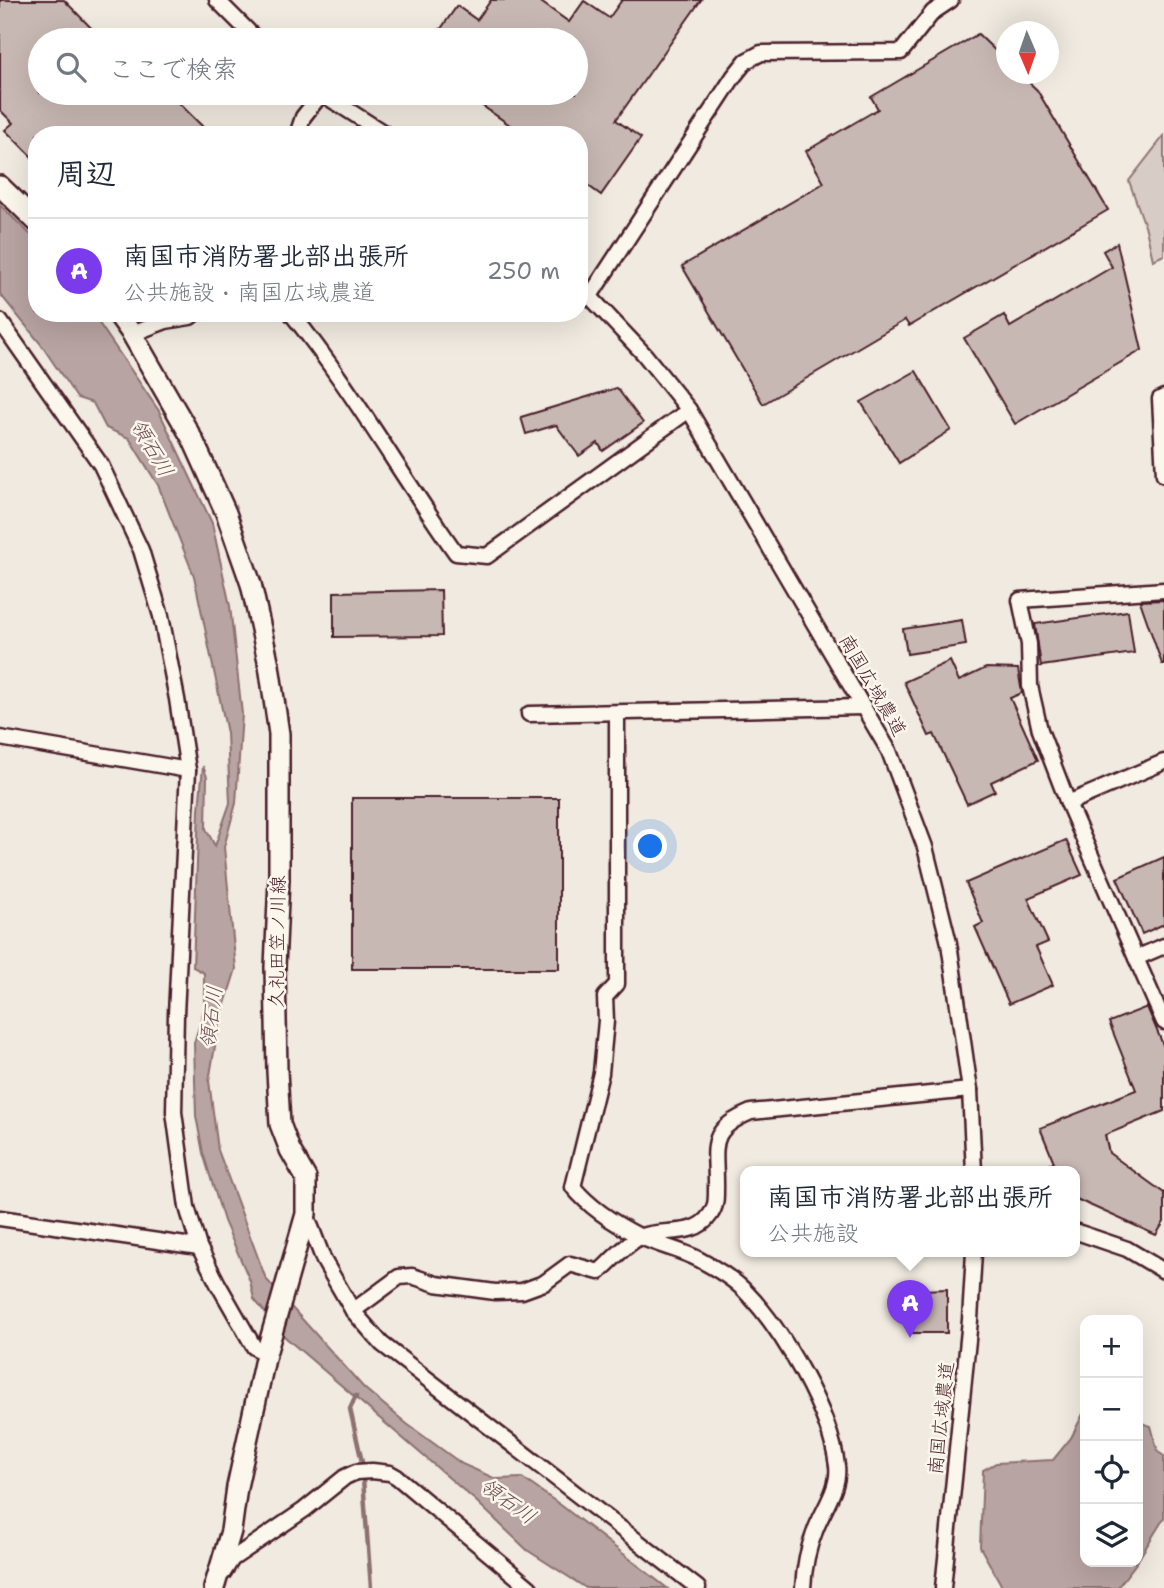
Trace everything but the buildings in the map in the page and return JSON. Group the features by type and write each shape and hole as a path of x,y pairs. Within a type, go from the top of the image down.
{"main road":[{"path":"0,186 28,213"},
{"name":"久礼田笠ノ川線","path":"123,322 193,440 226,513 251,583 269,665 279,734 276,1071 280,1124 290,1150 306,1178 304,1223 267,1350 237,1486 231,1531 215,1585"}],"street":[{"path":"217,0 245,28"},
{"path":"588,286 746,61 761,53 901,52 933,12 951,0"},
{"path":"300,126 312,105"},
{"path":"340,105 373,126"},
{"name":"南国広域農道","path":"588,293 644,354 689,410 889,751 925,847 949,943 970,1090 974,1166"},
{"path":"0,321 101,465 141,550 161,616 188,770 174,1112 187,1207 199,1247 254,1347 267,1350"},
{"path":"132,334 163,322"},
{"path":"298,322 330,361 416,497 456,553 487,556 689,410"},
{"path":"1164,397 1160,400 1164,475"},
{"path":"1164,590 1020,600 1028,644 1030,686 1040,730 1164,1022"},
{"path":"529,714 864,706"},
{"path":"617,713 617,984 605,997 606,1021 601,1073 573,1187 582,1199 610,1219 641,1237 699,1260 742,1288 763,1311 807,1381 824,1415 838,1468 835,1483 814,1533 803,1588"},
{"path":"0,738 188,770"},
{"path":"1069,803 1164,762"},
{"path":"1136,958 1164,946"},
{"path":"353,1311 399,1277 412,1276 436,1284 495,1292 522,1291 544,1283 570,1264 599,1272 641,1237 687,1230 708,1219 715,1207 716,1142 721,1130 734,1119 751,1112 970,1090"},
{"path":"0,1218 199,1247"},
{"path":"304,1223 353,1311 382,1344 698,1588"},
{"path":"1080,1233 1127,1249 1164,1271"},
{"name":"南国広域農道","path":"943,1588 969,1333 974,1257"},
{"path":"215,1585 232,1559 304,1510 345,1477 356,1472 372,1471 390,1473 397,1477 530,1588"}],"shaded area":[{"path":"1164,136 1164,255 1153,260 1146,229 1129,181"}],"water":[{"name":"領石川","path":"0,205 28,232 28,322 98,322 159,411 212,523 230,606 242,714 236,803 224,847 236,969 219,1023 209,1081 218,1150 266,1279 364,1388 407,1424 462,1464 496,1479 522,1478 667,1588 586,1588 527,1550 476,1501 285,1337 254,1299 250,1281 224,1221 203,1153 196,1116 194,1043 204,1010 204,973 193,967 203,766 207,777 206,829 215,846 230,803 227,733 194,576 158,485 129,438 106,428 93,403 77,398 40,343 0,294"},
{"path":"1080,1420 1080,1567 1133,1567 1117,1588 1003,1588 980,1547 983,1470 996,1463 1053,1460 1071,1438"},
{"path":"1143,1424 1151,1426 1158,1452 1164,1456 1164,1518 1143,1552"}],"waterway":[{"path":"356,1396 350,1409 362,1462"},
{"path":"363,1479 371,1588"}],"place":[{"name":"南国市消防署北部出張所","path":"910,1338"}]}
